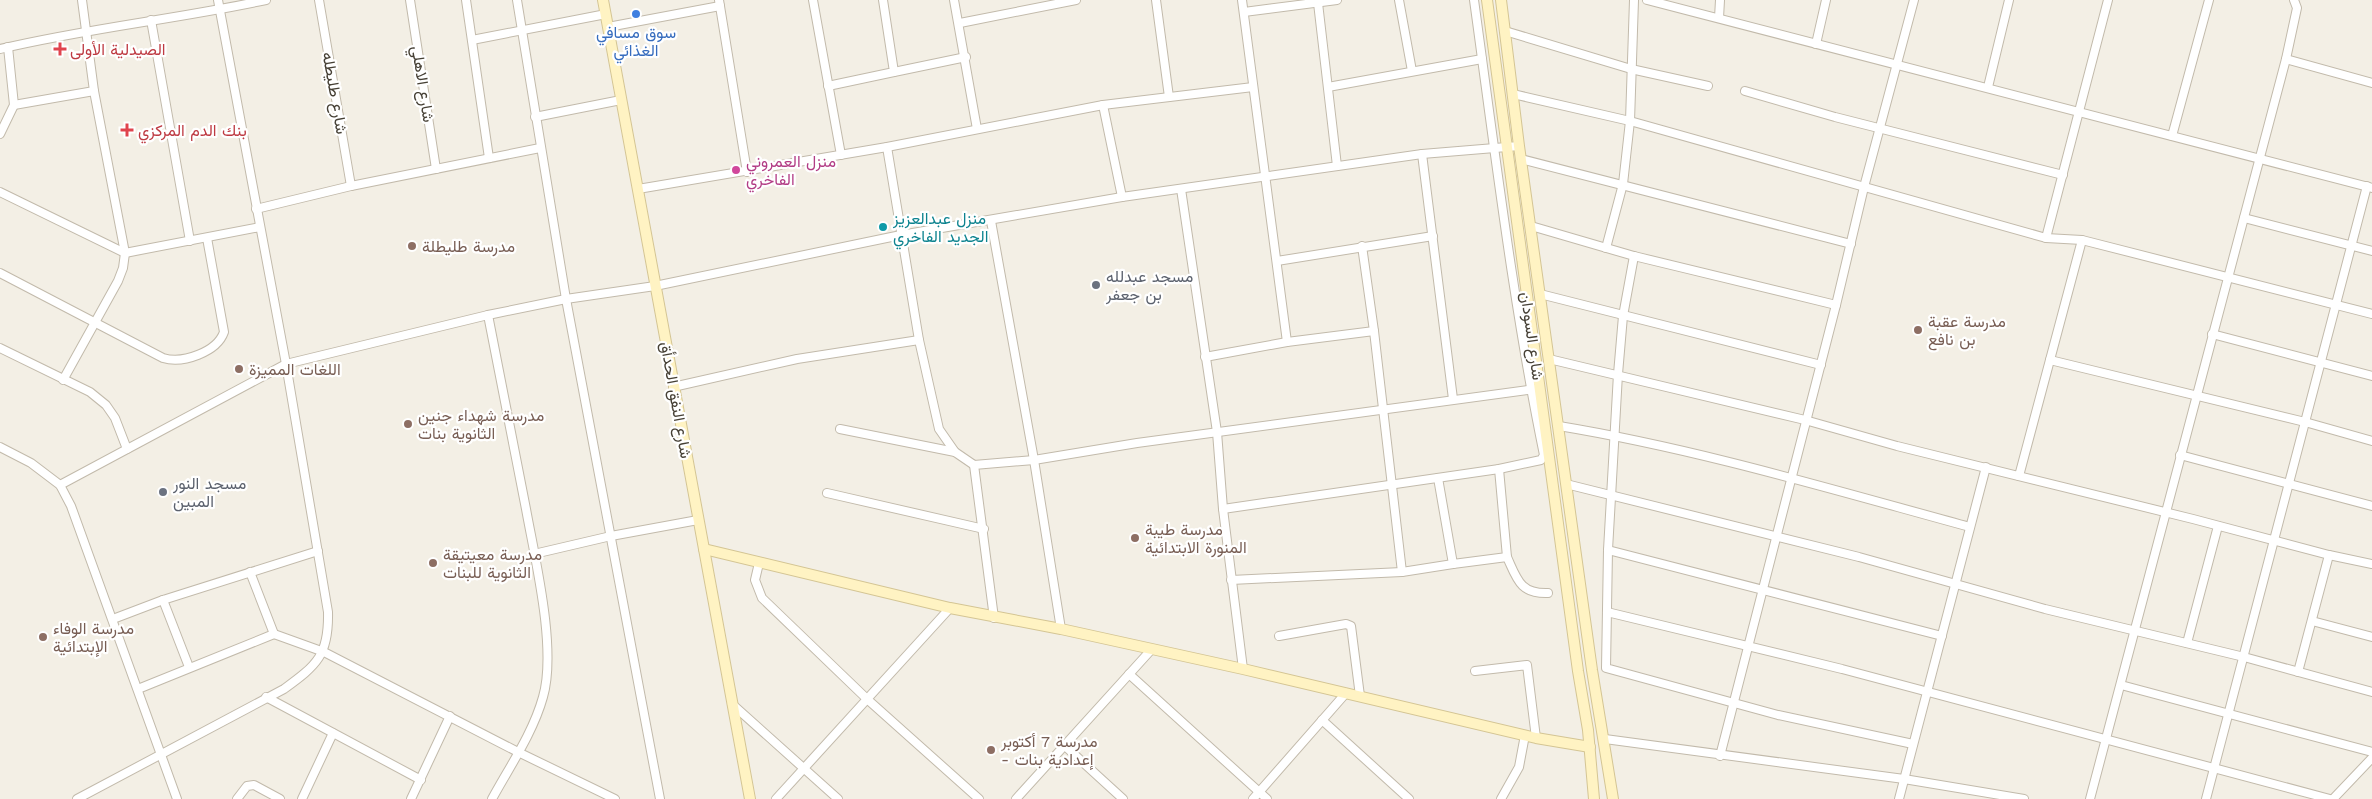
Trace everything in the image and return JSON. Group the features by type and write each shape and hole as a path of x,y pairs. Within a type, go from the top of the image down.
{"main road":[{"name":"شارع النفق الحدأق","path":"603,0 750,799"},
{"name":"شارع السودان","path":"1487,0 1535,389 1567,587 1590,747 1594,799"},
{"name":"شارع السودان","path":"1501,0 1519,146 1592,670 1605,739 1612,799"},
{"path":"704,550 994,618 1061,629 1151,650 1243,668 1530,736 1590,747"},
{"path":"1567,587 1580,585"}],"street":[{"path":"63,380 118,281 123,268 125,253 94,92 82,0"},
{"path":"77,799 284,689 313,666 324,652 329,631 328,612 286,364 218,0"},
{"path":"0,134 14,105 4,48 86,30 220,10 266,0"},
{"name":"شارع طليطله","path":"319,0 351,186"},
{"name":"شارع الاهلي","path":"410,0 436,169"},
{"path":"466,0 489,158"},
{"path":"517,0 566,299 660,799"},
{"path":"813,0 841,155"},
{"path":"883,0 894,72"},
{"path":"954,0 960,23 977,129"},
{"path":"960,23 1076,0"},
{"path":"1156,0 1169,97"},
{"path":"1242,0 1288,342"},
{"path":"1244,12 1337,0"},
{"path":"1399,0 1412,71"},
{"path":"1223,509 1498,469 1537,462 1544,455 1535,389 1492,147 1474,0"},
{"path":"1606,248 1623,184 1630,120 1634,0"},
{"path":"1648,0 2369,187 2351,246 2206,799"},
{"path":"1718,18 1720,0"},
{"path":"1816,44 1826,0"},
{"path":"1720,756 1790,478 1836,306 1864,187 1914,0"},
{"path":"1988,87 2009,0"},
{"path":"2046,238 2108,0"},
{"path":"2172,136 2209,0"},
{"path":"2090,799 2286,58 2297,8 2294,0"},
{"path":"608,27 720,3 748,172"},
{"path":"1318,3 1337,166"},
{"path":"472,40 606,14"},
{"path":"151,20 190,240"},
{"path":"1505,31 1631,69 1708,86"},
{"path":"828,86 966,57"},
{"path":"2286,58 2372,83"},
{"path":"1328,87 1482,59"},
{"path":"638,190 887,147 1103,105 1253,87"},
{"path":"14,105 94,92"},
{"path":"1744,92 2063,176"},
{"path":"1513,94 1630,120 2046,238 2082,240 2372,314"},
{"path":"536,116 622,100"},
{"path":"1103,105 1122,197"},
{"path":"60,485 286,364 488,315 566,299 655,286 901,235 992,221 1122,197 1422,154 1519,146"},
{"path":"887,147 919,340 939,429 955,452 974,465 1034,460 1383,408 1535,389"},
{"path":"256,209 351,186 540,148"},
{"path":"1422,154 1453,399"},
{"path":"1522,159 1851,244"},
{"path":"1181,189 1216,432 1231,580 1243,668"},
{"path":"0,192 125,253 260,227"},
{"path":"2244,218 2372,251"},
{"path":"992,221 1034,460 1061,629"},
{"path":"1531,226 1634,256 1836,306"},
{"path":"1277,260 1433,236"},
{"path":"0,273 94,324 173,361 209,349 222,339 224,332 206,238"},
{"path":"2020,476 2082,240"},
{"path":"1362,246 1374,331 1390,485 1402,572"},
{"path":"1634,256 1623,316 1618,374 1608,550 1606,668 1733,703 1913,744"},
{"path":"1540,294 1821,365"},
{"path":"488,315 534,554 547,642 547,670 543,696 533,723 492,799"},
{"path":"1205,357 1288,342 1374,331"},
{"path":"2212,334 2372,376"},
{"path":"673,387 797,359 919,340"},
{"path":"0,348 90,392 106,405 114,418 127,449"},
{"path":"1549,359 1805,420 1986,468 2166,512 2329,555 2372,564"},
{"path":"2050,360 2196,394 2372,441"},
{"path":"1558,426 1616,435 1790,478 1970,527"},
{"path":"840,429 955,452"},
{"path":"0,447 31,463 60,485 77,519 114,619 159,754 177,799"},
{"path":"2180,454 2372,506"},
{"path":"974,465 984,529 994,618"},
{"path":"1899,799 1986,468"},
{"path":"1498,469 1507,557 1519,584 1526,589 1539,593 1548,592"},
{"path":"1438,478 1453,564"},
{"path":"1566,484 1775,538 1860,557 2134,631 2244,657 2372,692"},
{"path":"827,493 984,529"},
{"path":"534,554 611,536 698,520"},
{"path":"2187,643 2218,526"},
{"path":"1608,550 1761,591 1942,636"},
{"path":"114,619 163,600 318,551"},
{"path":"2298,672 2329,555"},
{"path":"1231,580 1402,572 1507,557"},
{"path":"759,563 756,580 762,598 867,699 979,799"},
{"path":"250,572 274,634"},
{"path":"163,600 189,667"},
{"path":"776,799 950,608"},
{"path":"1607,612 1927,692 2332,799 2372,758"},
{"path":"2312,621 2372,637"},
{"path":"1278,636 1346,624 1351,626 1360,696"},
{"path":"138,689 274,634 324,652 518,752 615,799"},
{"path":"1016,799 1151,650"},
{"path":"1475,671 1527,665 1530,736 1519,768 1501,799"},
{"path":"1129,674 1267,799"},
{"path":"2121,685 2229,712 2372,752"},
{"path":"1253,799 1346,693"},
{"path":"266,697 421,780"},
{"path":"732,704 838,799"},
{"path":"411,799 450,716"},
{"path":"1322,720 1409,799"},
{"path":"302,799 334,733"},
{"path":"1605,739 1720,756 1904,779 2024,799"},
{"path":"1065,746 1123,799"},
{"path":"237,799 247,786 254,785 280,799"}],"place":[{"name":"سوق مسافي الغذائي","path":"636,14"},
{"name":"الصيدلية الأولى","path":"60,49"},
{"name":"بنك الدم المركزي","path":"127,130"},
{"name":"منزل العمروني الفاخري","path":"736,170"},
{"name":"منزل عبدالعزيز الجديد الفاخري","path":"883,227"},
{"name":"مدرسة طليطلة","path":"412,246"},
{"name":"مسجد عبدلله بن جعفر","path":"1096,285"},
{"name":"مدرسة عقبة بن نافع","path":"1918,330"},
{"name":"اللغات المميزة","path":"239,369"},
{"name":"مدرسة شهداء جنين الثانوية بنات","path":"408,424"},
{"name":"مسجد النور المبين","path":"163,492"},
{"name":"مدرسة طيبة المنورة الابتدائية","path":"1135,538"},
{"name":"مدرسة معيتيقة الثانوية للبنات","path":"433,563"},
{"name":"مدرسة الوفاء الإبتدائية","path":"43,637"},
{"name":"مدرسة 7 أكتوبر - إعدادية بنات","path":"991,750"}]}
